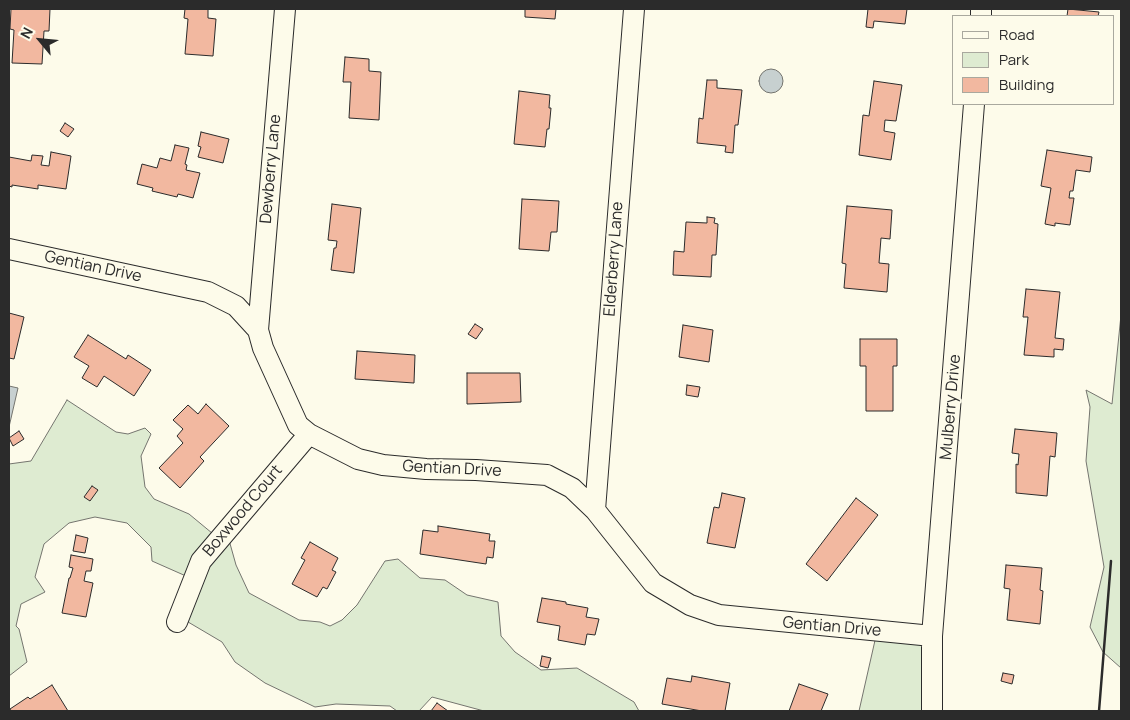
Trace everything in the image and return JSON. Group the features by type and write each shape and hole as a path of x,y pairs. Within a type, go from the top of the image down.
{"street":[{"name":"Dewberry Lane","path":"258,330 285,9"},
{"name":"Elderberry Lane","path":"595,510 634,9"},
{"name":"Mulberry Drive","path":"932,711 932,636 974,105"},
{"name":"Gentian Drive","path":"9,249 208,292 236,306 258,330 267,356 298,425 309,434 358,459 383,465 426,470 476,470 547,476 572,488 595,510 653,582 690,605 719,615 932,636"},
{"name":"Boxwood Court","path":"177,622 201,561 309,434"}],"green space":[{"path":"1121,315 1121,668 1103,652 1090,627 1104,567 1086,461 1090,407 1086,390 1112,404"},
{"path":"67,400 116,432 128,434 145,428 151,434 141,456 145,487 154,499 189,514 224,543 229,540 236,565 249,593 299,620 320,622 330,626 342,620 357,605 385,561 398,559 420,578 445,580 467,595 498,602 501,636 515,652 541,670 577,668 634,702 639,711 484,711 432,697 419,711 397,711 390,706 336,704 315,707 265,683 235,662 222,642 183,619 195,580 152,561 151,547 127,523 95,517 69,523 44,544 35,577 45,592 21,604 16,626 19,629 27,662 9,676 9,464 31,461"},
{"path":"876,636 922,638 930,711 859,711"}],"shaded area":[{"path":"771,69 776,70 782,76 782,86 776,92 771,93 766,92 760,86 759,81 760,76 766,70"},
{"path":"9,386 18,388 9,427"}],"building":[{"path":"11,9 50,9 49,31 44,31 42,64 12,63 14,30 10,29"},
{"path":"185,9 208,9 208,18 216,19 213,56 185,54 188,19 184,18"},
{"path":"525,9 556,9 555,19 525,17"},
{"path":"868,9 907,9 905,24 874,21 873,28 866,27"},
{"path":"1068,9 1099,12 1098,15 1067,15"},
{"path":"345,57 369,59 369,71 381,72 379,120 349,118 351,82 343,82"},
{"path":"707,80 717,80 717,88 742,90 738,125 735,125 733,153 725,152 726,146 697,143 699,118 703,119"},
{"path":"874,81 902,85 896,121 885,120 884,131 895,133 891,160 859,155 863,115 869,116"},
{"path":"519,91 550,95 549,129 547,129 545,147 514,144"},
{"path":"65,123 74,129 68,137 60,131"},
{"path":"201,132 229,139 223,163 198,157 201,147 198,146"},
{"path":"175,145 189,148 185,164 187,165 186,170 200,173 193,198 178,194 177,197 152,191 153,188 137,184 142,164 157,168 160,158 171,161"},
{"path":"1047,150 1092,157 1090,172 1076,170 1073,191 1070,191 1069,198 1074,198 1070,225 1055,223 1055,226 1045,224 1051,188 1041,186"},
{"path":"51,152 71,156 66,189 38,185 38,189 9,186 9,157 31,161 32,155 43,156 41,165 49,166"},
{"path":"522,199 559,201 557,232 551,232 549,251 519,249"},
{"path":"332,204 361,208 354,273 331,270 334,248 336,248 337,241 328,240"},
{"path":"847,206 892,210 890,239 881,238 879,263 889,264 887,292 844,288 846,264 842,263"},
{"path":"707,217 715,218 714,223 718,224 716,255 712,255 711,277 673,275 674,251 684,252 686,222 707,223"},
{"path":"1026,289 1060,292 1055,338 1064,339 1063,350 1054,349 1054,357 1024,355 1028,317 1023,317"},
{"path":"9,313 24,317 14,359 9,358"},
{"path":"475,324 483,329 476,339 468,334"},
{"path":"683,325 713,330 709,362 679,357"},
{"path":"88,335 126,359 128,355 151,370 134,396 104,376 97,387 82,378 89,366 74,357"},
{"path":"860,339 897,339 897,366 893,366 893,411 866,411 866,366 860,366"},
{"path":"357,351 415,355 414,383 355,379"},
{"path":"467,373 520,373 521,402 467,404"},
{"path":"687,385 700,387 698,397 686,395"},
{"path":"206,404 229,426 200,457 204,461 180,488 159,468 183,443 177,436 183,429 173,420 188,405 198,414"},
{"path":"1015,429 1057,433 1055,457 1050,456 1047,496 1016,493 1016,464 1018,465 1019,454 1012,453"},
{"path":"19,431 24,439 13,446 9,438"},
{"path":"92,486 98,490 90,501 84,497"},
{"path":"722,493 745,498 735,548 707,543 714,507 719,508"},
{"path":"856,498 878,515 827,581 806,564"},
{"path":"438,526 490,534 489,541 495,541 493,558 487,557 486,564 420,554 423,530 438,532"},
{"path":"76,535 88,538 85,553 73,551"},
{"path":"310,542 338,558 332,570 336,572 327,589 323,587 317,597 292,584 305,560 301,558"},
{"path":"71,555 93,559 91,571 86,571 84,581 93,583 86,617 62,613 69,578 73,568 69,567"},
{"path":"1006,565 1042,568 1040,590 1043,591 1040,624 1007,620 1010,589 1004,588"},
{"path":"542,598 588,608 586,617 599,619 595,635 587,634 585,645 558,640 560,626 537,622"},
{"path":"542,656 551,658 548,668 540,666"},
{"path":"1003,673 1014,675 1012,684 1001,681"},
{"path":"692,676 730,683 725,711 702,711 662,704 667,678 691,682"},
{"path":"799,684 828,694 821,711 789,711"},
{"path":"52,685 68,711 11,711 10,709 28,697 30,699"},
{"path":"437,703 448,711 431,711"}],"wall":[{"path":"1099,711 1111,561"}]}
